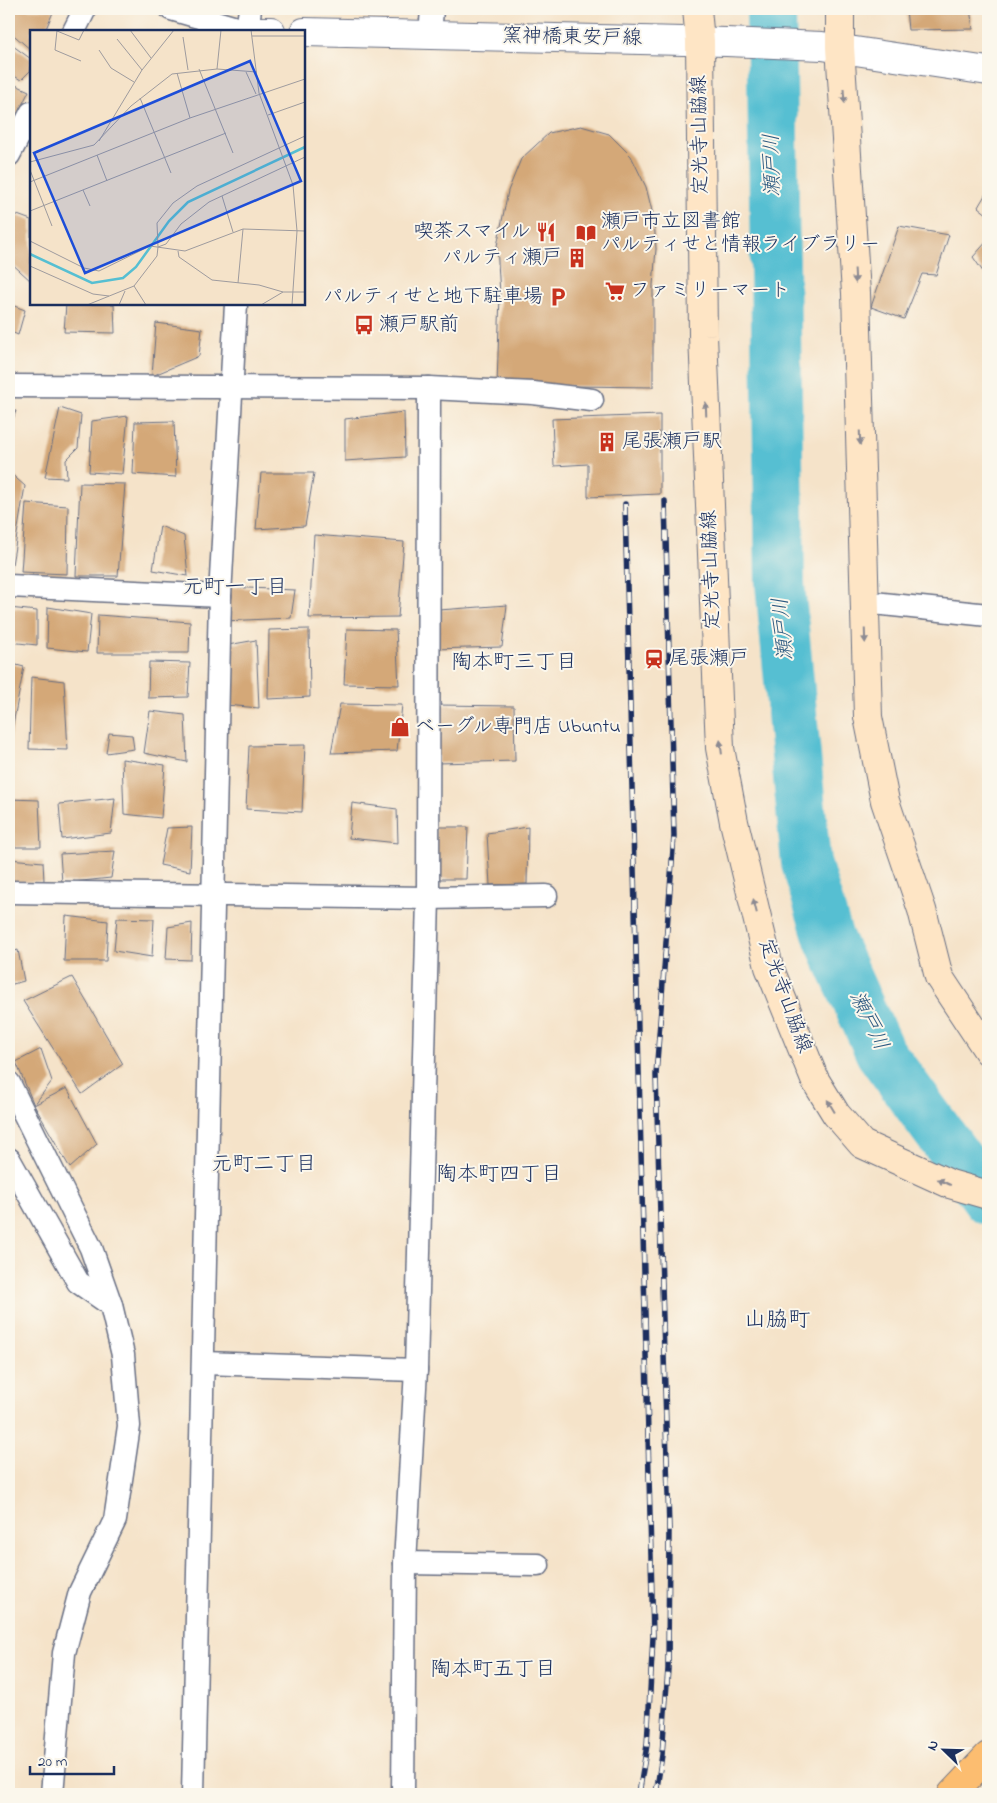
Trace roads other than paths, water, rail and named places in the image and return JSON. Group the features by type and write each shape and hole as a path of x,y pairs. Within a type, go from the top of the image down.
{"highway":[{"path":"952,1794 988,1756"}],"main road":[{"name":"定光寺山脇線","path":"697,9 713,41 703,335 720,748 734,822 770,967 815,1080 836,1114 862,1144 950,1184 988,1195"},
{"path":"840,9 831,47 856,293 868,717 885,802 922,910 940,977 988,1052"}],"street":[{"path":"74,30 85,9"},
{"path":"171,9 244,30"},
{"path":"247,30 250,9"},
{"path":"430,36 432,9"},
{"name":"窯神橋東安戸線","path":"305,32 713,41 831,47 988,71"},
{"path":"9,156 30,115"},
{"path":"193,1794 220,596 236,305"},
{"path":"9,386 429,388 533,394 592,400"},
{"path":"403,1794 404,1563 416,1370 428,898 429,388"},
{"path":"9,586 220,596"},
{"path":"864,602 988,615"},
{"path":"9,892 428,898 546,896"},
{"path":"9,1083 91,1248 111,1305 123,1355 129,1426 115,1520 80,1592 64,1653 52,1794"},
{"path":"9,1159 78,1282 111,1305"},
{"path":"204,1363 416,1370"},
{"path":"404,1563 538,1565"}],"waterway":[{"name":"瀬戸川","path":"771,9 780,584 806,863 829,939 880,1052 988,1200"}],"railway":[{"path":"656,1794 662,1755 668,1669 669,1529 656,1075 674,836 665,501"},
{"path":"625,504 653,1637 647,1745 639,1794"}],"place":[{"name":"喫茶スマイル","path":"546,232"},
{"name":"瀬戸市立図書館 パルティせと情報ライブラリー","path":"586,233"},
{"name":"パルティ瀬戸","path":"577,258"},
{"name":"ファミリーマート","path":"615,291"},
{"name":"パルティせと地下駐車場","path":"558,297"},
{"name":"瀬戸駅前","path":"364,325"},
{"name":"尾張瀬戸駅","path":"607,442"},
{"name":"尾張瀬戸","path":"654,659"},
{"name":"ベーグル専門店 Ubuntu","path":"400,727"}],"district":[{"name":"元町一丁目","path":"235,588"},
{"name":"陶本町三丁目","path":"514,663"},
{"name":"元町二丁目","path":"264,1165"},
{"name":"陶本町四丁目","path":"499,1175"},
{"name":"山脇町","path":"777,1321"},
{"name":"陶本町五丁目","path":"493,1670"}]}
